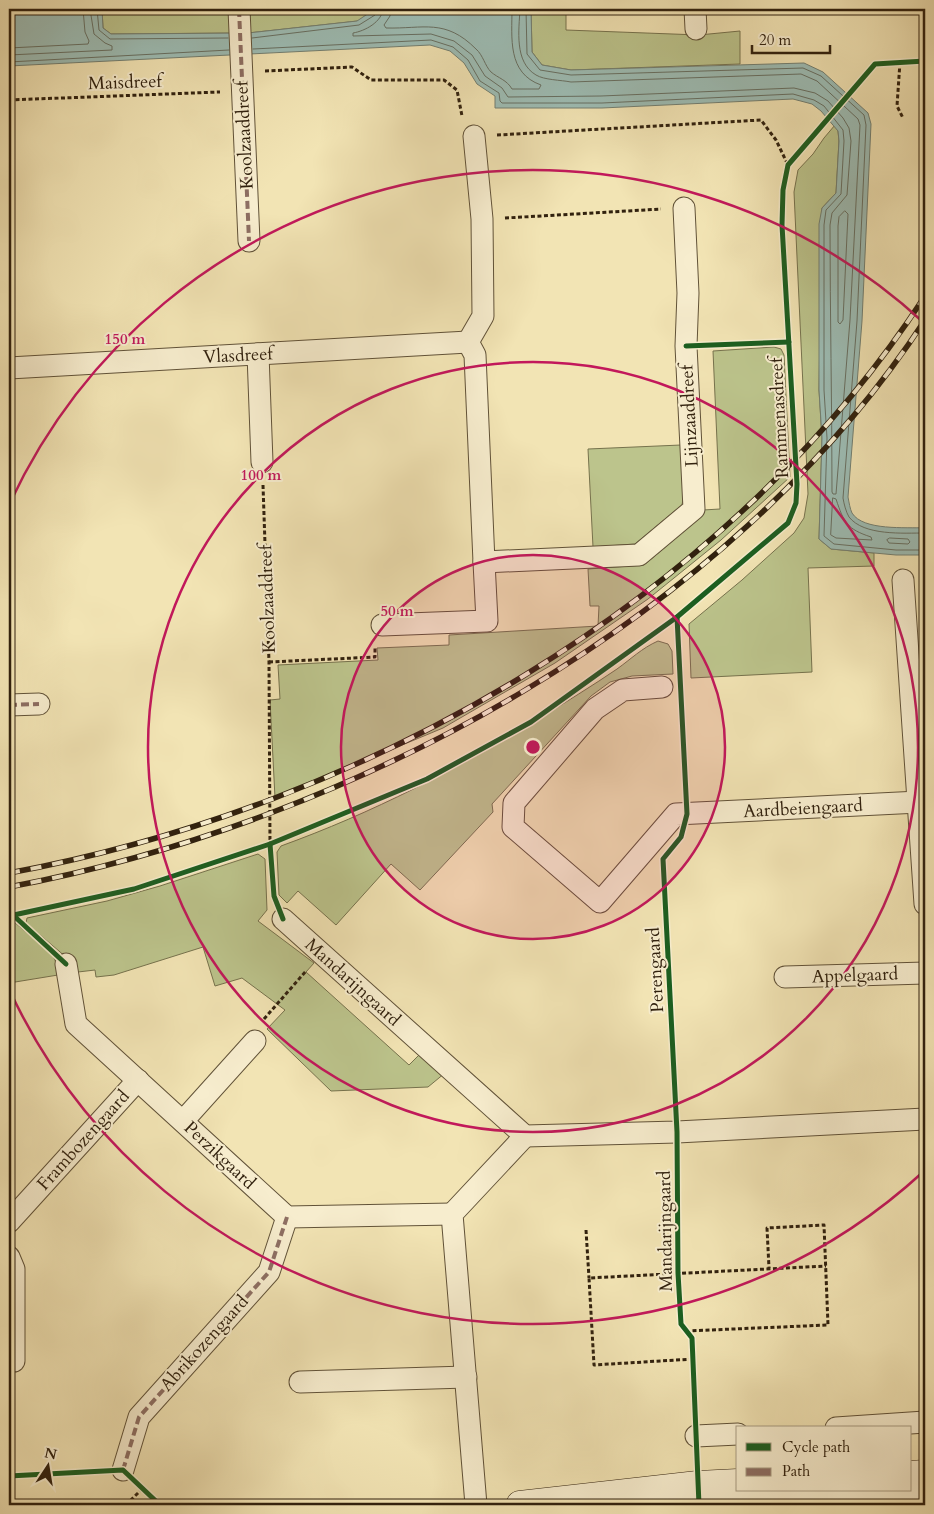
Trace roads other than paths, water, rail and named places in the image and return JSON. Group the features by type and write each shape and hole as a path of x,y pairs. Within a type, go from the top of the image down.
{"street":[{"name":"Koolzaaddreef","path":"240,19 249,241"},
{"path":"382,625 487,621 475,355 468,342 483,316 482,219 474,136"},
{"name":"Lijnzaaddreef","path":"484,562 640,555 694,510 686,346 688,293 684,208"},
{"name":"Vlasdreef","path":"9,368 468,342"},
{"path":"258,354 262,462"},
{"path":"903,580 917,653 919,802 925,873 925,904"},
{"name":"Aardbeiengaard","path":"662,687 623,690 595,709 514,803 513,827 600,902 676,814 919,802"},
{"path":"9,705 39,704"},
{"name":"Mandarijngaard","path":"283,919 526,1136"},
{"name":"Perzikgaard","path":"66,964 76,1024 287,1217"},
{"name":"Appelgaard","path":"785,977 925,973"},
{"path":"184,1121 255,1041"},
{"name":"Frambozengaard","path":"9,1222 138,1080"},
{"path":"287,1217 452,1214 526,1136 677,1132 925,1120"},
{"path":"452,1214 476,1505"},
{"name":"Abrikozengaard","path":"123,1470 139,1417 268,1272 287,1217"},
{"path":"9,1256 14,1269 14,1361"},
{"path":"300,1382 466,1377"},
{"path":"866,1426 925,1422"},
{"path":"696,1436 736,1434"},
{"path":"912,1475 925,1474"},
{"path":"520,1505 698,1485 736,1483"},
{"path":"697,1505 925,1497"}],"water":[{"path":"9,9 102,9 103,28 111,34 248,33 357,21 375,9 531,9 532,52 542,65 571,70 804,63 823,72 868,113 871,124 862,321 848,497 852,513 865,523 885,527 925,528 925,555 896,555 831,549 819,539 822,438 819,390 819,224 822,208 836,193 839,141 838,131 821,111 812,104 793,99 602,108 495,108 495,96 477,84 464,63 450,51 430,45 9,66"}],"railway":[{"path":"9,873 142,842 273,798 402,743 525,675 641,596 748,506 843,406 925,296"},
{"path":"9,887 140,856 271,813 399,758 523,691 640,614 748,526 844,428 925,320"}]}
